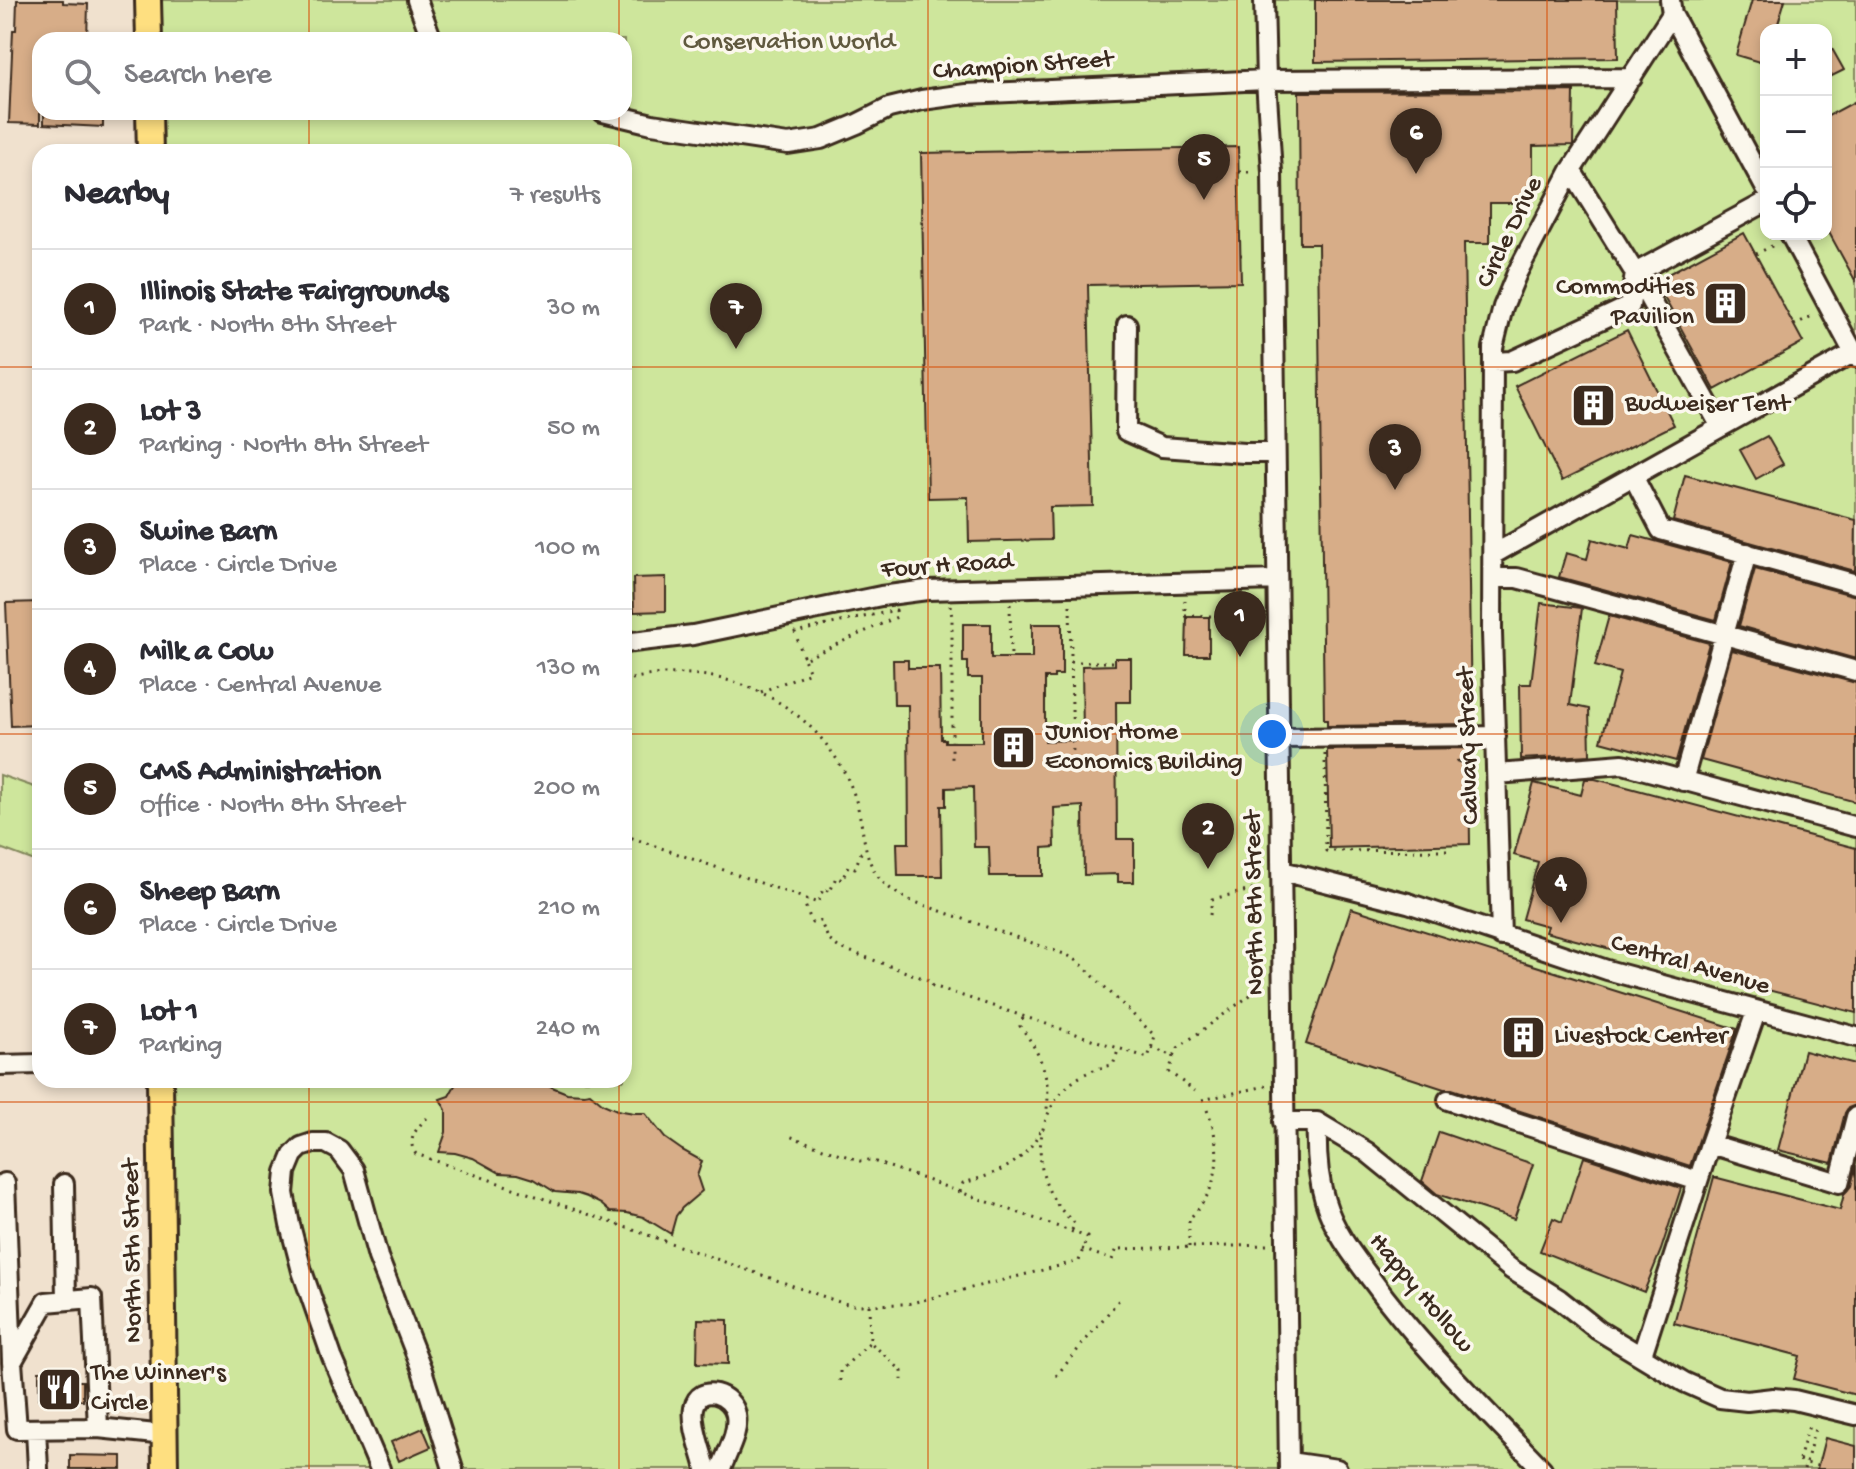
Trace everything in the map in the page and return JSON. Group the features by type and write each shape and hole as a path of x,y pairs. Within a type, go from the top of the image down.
{"main road":[{"path":"148,0 149,32"},
{"path":"149,120 150,144"},
{"name":"North 5th Street","path":"160,1088 165,1469"}],"street":[{"path":"417,0 429,32"},
{"name":"North 8th Street","path":"1264,0 1272,172 1289,1465"},
{"path":"1671,7 1760,178"},
{"name":"Circle Drive","path":"1494,554 1493,348 1503,307 1517,273 1571,170 1632,78 1671,7"},
{"name":"Champion Street","path":"632,119 788,144 821,139 889,108 966,94 1266,80 1632,78"},
{"path":"1571,170 1635,273 1721,427"},
{"path":"1635,273 1760,205"},
{"path":"1494,554 1855,355 1793,240"},
{"path":"1493,362 1512,361 1630,306 1635,273"},
{"path":"1127,325 1126,431 1162,447 1275,453"},
{"path":"1633,476 1661,530 1856,584"},
{"path":"1683,781 1747,553"},
{"name":"Calvary Street","path":"1494,554 1492,633 1501,936"},
{"path":"1493,578 1517,578 1856,671"},
{"name":"Four H Road","path":"632,642 693,635 892,593 1277,580"},
{"path":"1280,738 1496,736"},
{"path":"1497,774 1623,764 1856,827"},
{"name":"Central Avenue","path":"1282,871 1408,903 1607,970 1856,1037"},
{"path":"1642,1355 1756,1012"},
{"path":"0,1065 32,1064"},
{"path":"1448,1100 1698,1181"},
{"path":"1710,1144 1839,1183 1856,1117"},
{"path":"1283,1122 1317,1122 1367,1152 1511,1269 1559,1299 1598,1330 1684,1382 1720,1398 1794,1400 1856,1415"},
{"name":"Happy Hollow","path":"1317,1122 1316,1151 1325,1201 1341,1239 1382,1295 1426,1347 1542,1469"},
{"path":"380,1469 332,1357 302,1271 290,1225 284,1193 286,1172 293,1155 301,1147 313,1143 326,1143 339,1150 354,1170 378,1257 422,1370 453,1469"},
{"path":"5,1183 17,1429 98,1428 165,1435"},
{"path":"64,1184 66,1300"},
{"path":"12,1362 46,1302 92,1298 98,1428"},
{"path":"706,1469 693,1419 694,1409 703,1394 714,1392 733,1404 736,1414 736,1429 721,1469"},
{"path":"36,1429 38,1469"},
{"path":"1289,1465 1337,1469"}],"path":[{"path":"1239,172 1260,172"},
{"path":"1756,254 1774,245"},
{"path":"1794,325 1812,316"},
{"path":"1010,588 1011,658"},
{"path":"1185,599 1185,617 1226,616 1250,598"},
{"path":"949,601 952,617 952,761"},
{"path":"1070,605 1073,758"},
{"path":"761,692 810,672 804,659 795,632 896,610 897,617 804,659"},
{"path":"1071,662 1115,662"},
{"path":"632,679 690,672 714,676 761,692 801,718 833,755 852,789 866,851 879,879 897,894 1075,958 1155,1036 1148,1058 933,986 928,980 838,947 829,940 820,921 812,923 805,905 807,899"},
{"path":"1325,738 1326,851 1447,850"},
{"path":"632,838 818,903 823,889 830,892 836,877 842,880 848,866 855,868 861,853 866,851"},
{"path":"1210,915 1212,899 1261,888"},
{"path":"1195,1091 1169,1072 1178,1048 1260,988 1270,987"},
{"path":"1023,1016 1020,1026 1036,1048 1047,1082 1047,1108 1039,1146 1041,1170 1054,1201 1075,1223 1071,1231"},
{"path":"960,1192 963,1183 989,1177 1012,1164 1031,1146 1059,1096 1081,1076 1113,1065 1119,1048"},
{"path":"1152,1048 1174,1056"},
{"path":"1202,1100 1269,1086"},
{"path":"1189,1247 1189,1219 1207,1197 1217,1162 1216,1135 1207,1110"},
{"path":"427,1118 417,1127 412,1140 411,1146 416,1154 854,1305 907,1304 1079,1261 1087,1237 870,1160 860,1161 789,1136"},
{"path":"1082,1249 1112,1260 1117,1249 1272,1245"},
{"path":"1056,1376 1119,1300"},
{"path":"869,1305 870,1342 902,1371 902,1380"},
{"path":"840,1381 840,1371 870,1342"},
{"path":"1810,1422 1799,1460 1816,1467"},
{"path":"1804,1469 1816,1425"}],"green space":[{"name":"Conservation World","path":"161,0 1856,0 1856,1469 178,1469 173,1088 632,1088 632,144 163,144 163,120 632,120 632,32 162,32"},
{"path":"0,775 32,786 32,860 0,848"}],"building":[{"path":"17,0 63,0 63,3 88,4 87,32 32,32 32,120 40,120 40,124 9,123 13,30 16,30"},
{"path":"1315,0 1617,0 1618,58 1315,62"},
{"path":"1752,0 1785,0 1778,24 1760,24 1760,62 1736,55"},
{"path":"1832,49 1844,70 1832,76"},
{"path":"1574,91 1573,145 1533,146 1533,203 1490,203 1490,243 1464,243 1471,720 1468,724 1327,726 1327,720 1324,720 1318,244 1300,244 1299,92"},
{"path":"1856,101 1856,282 1832,238 1832,114"},
{"path":"44,120 103,120 103,127 44,124"},
{"path":"1238,147 1241,282 1088,285 1093,506 1050,507 1051,540 969,542 968,497 928,498 921,153"},
{"name":"Commodities Pavilion","path":"1744,233 1803,342 1715,390 1655,281"},
{"name":"Budweiser Tent","path":"1627,330 1674,425 1562,481 1515,386"},
{"path":"1767,436 1783,464 1756,479 1740,450"},
{"path":"1685,475 1856,520 1855,571 1673,521"},
{"path":"1633,535 1732,562 1716,620 1559,577 1566,553 1587,559 1592,539 1629,549"},
{"path":"1755,569 1856,596 1856,659 1739,626"},
{"path":"666,577 666,611 634,612 633,578"},
{"path":"32,602 32,725 11,726 6,603"},
{"path":"1541,603 1582,608 1570,705 1589,709 1590,755 1521,759 1520,684 1531,684"},
{"path":"1609,616 1709,643 1676,761 1601,741 1620,673 1595,666"},
{"path":"1187,617 1209,617 1209,655 1186,655"},
{"name":"Junior Home Economics Building","path":"963,624 991,624 991,658 1032,658 1032,624 1062,624 1062,675 1045,678 1045,741 1079,740 1079,736 1083,736 1082,666 1115,665 1115,658 1131,658 1131,702 1116,702 1117,839 1134,839 1134,882 1118,882 1118,874 1084,875 1083,806 1054,808 1055,847 1043,848 1043,876 990,876 989,847 974,847 973,787 946,788 946,806 941,806 942,876 898,876 897,843 909,843 908,705 894,705 893,660 908,660 908,668 940,668 941,739 945,742 982,742 982,678 968,678 968,662 963,662"},
{"path":"1732,650 1856,683 1856,802 1701,760"},
{"path":"1468,748 1469,760 1456,761 1469,765 1470,844 1329,848 1327,750"},
{"path":"1585,779 1619,785 1856,848 1856,1013 1545,932 1547,926 1522,919 1538,862 1514,855 1534,783 1581,795"},
{"name":"Livestock Center","path":"1351,908 1737,1029 1690,1166 1306,1044"},
{"path":"1804,1051 1856,1064 1856,1105 1845,1113 1832,1163 1778,1150"},
{"path":"454,1088 554,1088 567,1093 590,1093 617,1110 645,1113 665,1138 702,1161 697,1176 702,1191 676,1216 671,1234 643,1217 610,1212 587,1197 555,1192 534,1179 500,1173 473,1158 439,1152 446,1132 446,1110 440,1099 449,1096"},
{"path":"1439,1132 1533,1164 1514,1219 1437,1194 1422,1181"},
{"path":"1584,1157 1681,1188 1644,1292 1540,1251 1553,1218 1562,1222"},
{"path":"1856,1165 1856,1395 1794,1379 1800,1356 1674,1323 1714,1177 1840,1210"},
{"path":"698,1319 728,1320 728,1364 697,1363"},
{"path":"39,1371 56,1371 56,1381 83,1381 83,1400 39,1400"},
{"path":"423,1428 431,1447 399,1461 391,1442"},
{"path":"1825,1438 1856,1446 1856,1469 1817,1469"},
{"path":"70,1455 122,1456 122,1469 70,1469"}],"place":[{"name":"Sheep Barn","path":"1416,174"},
{"name":"CMS Administration","path":"1204,200"},
{"name":"Commodities Pavilion","path":"1725,303"},
{"name":"Lot 1","path":"736,349"},
{"name":"Budweiser Tent","path":"1594,405"},
{"name":"Swine Barn","path":"1395,490"},
{"name":"Illinois State Fairgrounds","path":"1240,657"},
{"name":"Junior Home Economics Building","path":"1014,748"},
{"name":"Lot 3","path":"1208,869"},
{"name":"Milk a Cow","path":"1561,923"},
{"name":"Livestock Center","path":"1523,1037"},
{"name":"The Winner's Circle","path":"60,1389"}]}
